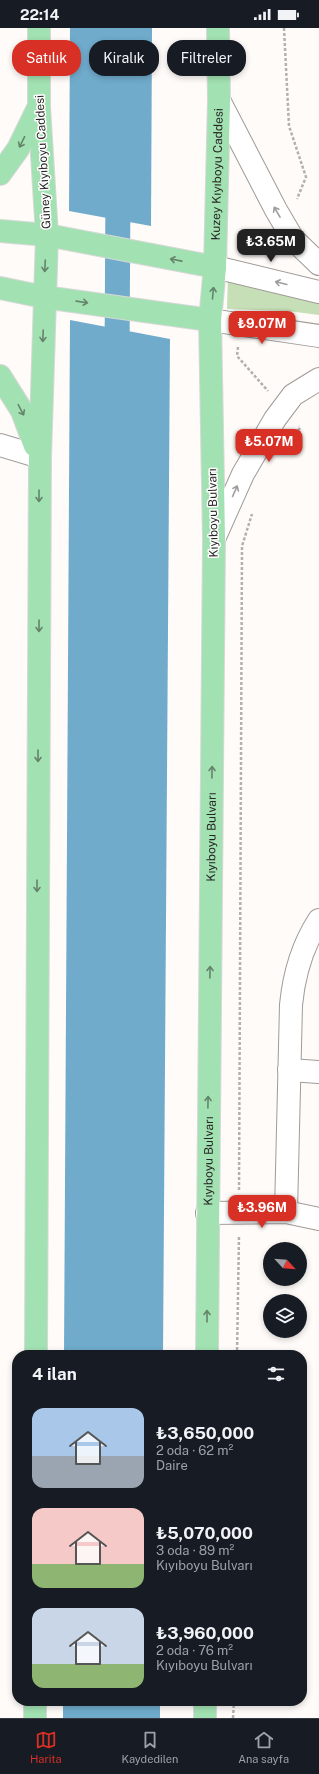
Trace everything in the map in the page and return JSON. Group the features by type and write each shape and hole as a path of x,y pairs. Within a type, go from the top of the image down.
{"main road":[{"name":"Güney Kıyıboyu Caddesi","path":"39,28 39,106 47,235 40,457"},
{"name":"Kuzey Kıyıboyu Caddesi","path":"210,320 215,267 219,100 218,28"},
{"path":"0,174 18,149 39,106"},
{"path":"0,231 47,235 215,267"},
{"path":"0,288 44,297 210,320"},
{"name":"Kıyıboyu Bulvarı","path":"206,1350 214,539 210,320"},
{"path":"0,376 22,411 40,457 36,1350"},
{"path":"35,1706 35,1718"},
{"path":"205,1706 205,1718"}],"street":[{"path":"219,100 282,221 293,239 319,264"},
{"path":"215,267 319,292"},
{"path":"210,320 319,336"},
{"path":"214,539 243,474 275,419 293,395 319,379"},
{"path":"0,445 40,457"},
{"path":"286,1212 289,1070 293,986 303,950 319,920"},
{"path":"289,1070 319,1072"},
{"path":"207,1213 286,1212 319,1219"}],"path":[{"path":"243,274 244,254 291,214 306,177 289,126 284,28"},
{"path":"239,324 237,356 300,428 288,446"},
{"path":"237,1350 242,546 253,511"},
{"path":"233,1718 234,1706"}],"green space":[{"path":"228,276 291,296 319,303 319,315 288,311 227,309"}],"water":[{"path":"70,28 152,28 152,40 89,40 89,76 152,76 151,226 69,211 70,76 81,76 81,40 70,40"},
{"path":"70,320 170,339 163,1350 64,1350"},
{"path":"63,1706 160,1706 160,1718 63,1718"}],"waterway":[{"path":"117,362 118,186"}]}
